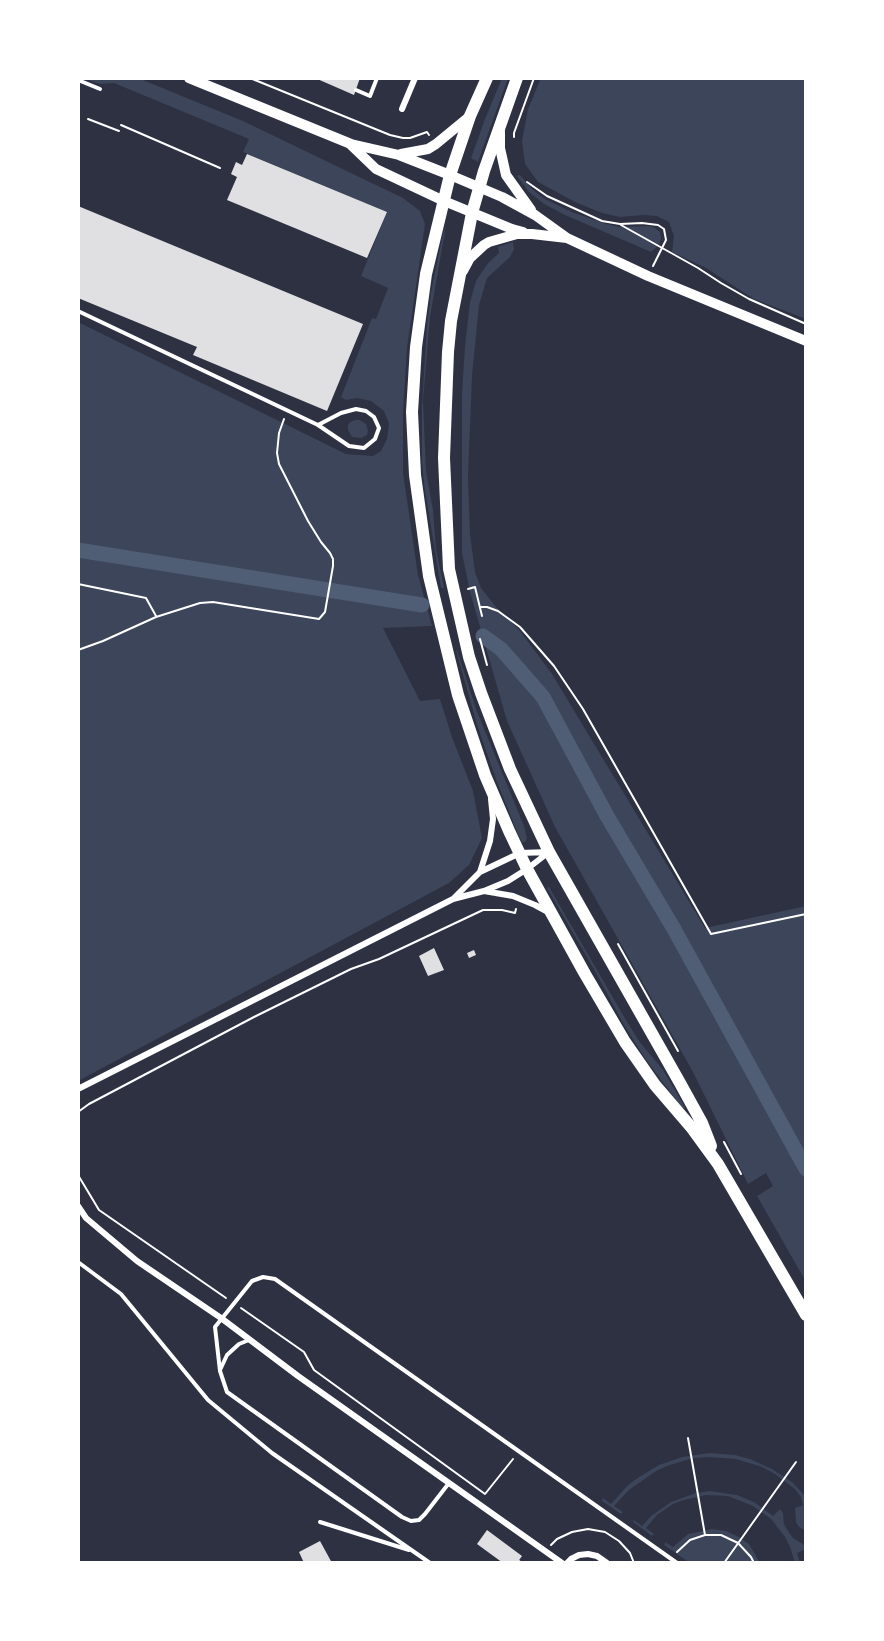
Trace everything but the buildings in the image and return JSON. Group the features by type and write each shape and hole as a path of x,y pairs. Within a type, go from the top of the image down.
{"main road":[{"path":"189,78 351,144 399,155 502,197 535,215 567,238 648,276 806,341"},
{"path":"487,78 470,116 450,175 426,274 416,347 412,412 415,475 429,576 458,695 490,788 527,869 552,915 625,1042 655,1085 691,1127 718,1164 806,1315"},
{"path":"517,78 500,123 472,213 451,321 444,458 449,569 469,657 480,693 510,769 549,852 702,1124 718,1164"},
{"path":"399,155 428,149 470,116"},
{"path":"500,123 500,148 506,175 535,215"},
{"path":"351,144 376,169 472,213 512,229 532,234"},
{"path":"459,279 470,258 484,245 517,234 567,238"}],"street":[{"path":"402,109 415,78"},
{"path":"480,872 490,841 492,819 490,788"},
{"path":"453,899 480,872 520,854 549,852"},
{"path":"78,1089 453,899 484,891 508,881 549,852"},
{"path":"484,891 520,898 552,915"},
{"path":"78,1206 86,1218 137,1261 221,1318 298,1376 562,1563"},
{"path":"567,1563 579,1555 588,1554 597,1556 607,1563"}],"lane":[{"path":"356,90 370,96 377,78"},
{"path":"78,80 100,89"},
{"path":"78,311 288,410 318,425 349,446 364,448 375,439 379,428 374,417 366,411 356,409 341,413 318,425"},
{"path":"78,1262 121,1294 208,1400 272,1453 430,1563"},
{"path":"449,1483 419,1520 411,1521 402,1517 227,1392 220,1371 215,1327 252,1281 263,1277 275,1279 677,1563"},
{"path":"220,1371 227,1355 238,1344 250,1339"},
{"path":"320,1521 412,1551"}],"path":[{"path":"250,78 390,135 410,138 427,132 436,144"},
{"path":"513,142 514,133 534,78"},
{"path":"88,119 119,131"},
{"path":"121,125 220,168"},
{"path":"522,175 527,182 547,196 602,221 658,225 664,229 666,240 648,276"},
{"path":"620,224 749,299 806,324"},
{"path":"78,650 156,616 200,603 213,602 319,619 325,612 333,566 330,553 308,521 279,464 277,453 279,433 288,410"},
{"path":"78,584 146,598 156,616"},
{"path":"468,589 474,587 482,616"},
{"path":"480,607 498,611 520,627 554,666 583,709 711,934 806,914"},
{"path":"480,639 489,673"},
{"path":"78,1112 140,1077 351,969 379,959 483,910 515,913 520,898"},
{"path":"78,1175 99,1210 304,1352 314,1370 485,1494 514,1458"},
{"path":"688,1438 705,1535"},
{"path":"724,1563 796,1462"},
{"path":"545,1551 557,1539 572,1532 588,1529 604,1532 619,1540 630,1553 634,1563"},
{"path":"671,1559 690,1540 705,1535 721,1535 738,1543 754,1563"}],"shaded area":[{"path":"82,78 138,78 243,121 403,198 420,211 425,224 407,348 403,413 403,473 418,575 432,626 383,628 420,701 440,699 473,791 482,838 469,865 449,883 78,1081 78,322 346,454 373,456 381,451 387,439 389,424 384,411 371,401 357,398 346,400 341,397 372,318 376,319 388,288 361,276 387,212 243,152 249,139 114,83 100,84"},
{"path":"502,78 508,78 478,162 471,158"},
{"path":"541,78 806,78 806,319 754,299 706,268 672,252 674,236 669,222 657,216 620,217 602,213 575,202 538,182 525,164 522,141 528,109"},
{"path":"520,175 534,191 545,199 572,212 620,227 650,226 655,228 660,232 659,245 651,252 565,215 544,204 529,192 517,176"},
{"path":"446,225 430,317 423,401 426,471 433,510 436,549 444,588 441,588 424,484 422,406 431,292"},
{"path":"513,242 514,249 510,257 487,278 479,305 472,376 468,476 470,534 475,572 481,588 520,631 552,674 705,928 806,906 806,1282 757,1196 773,1186 766,1173 748,1184 693,1072 555,827 507,721 470,592 462,553 462,392 470,302 476,281 488,263 499,253 498,247"},
{"path":"355,420 366,424 367,435 361,438 352,437 348,425"},
{"path":"456,650 476,709 524,826 527,838 525,842 522,842 518,834 497,782 477,725"},
{"path":"549,887 639,1041 663,1070 685,1107 683,1109 646,1060 624,1025 547,888"},
{"path":"709,1453 750,1459 792,1482 806,1497 806,1531 796,1522 795,1508 803,1505 795,1489 762,1467 736,1459 693,1458 656,1471 629,1490 614,1506 623,1512 621,1514 602,1501 603,1498 611,1504 628,1485 659,1465 682,1457"},
{"path":"710,1491 737,1495 754,1502 773,1516 780,1509 788,1531 806,1549 797,1553 800,1563 795,1563 785,1537 771,1519 753,1506 728,1496 706,1495 673,1504 657,1515 646,1528 654,1534 652,1536 633,1522 634,1520 642,1526 651,1516 671,1502 696,1493"},
{"path":"712,1529 726,1531 749,1544 760,1563 690,1563 664,1545 665,1542 673,1547 688,1534"}],"waterway":[{"path":"78,550 422,605"},
{"path":"483,636 501,649 543,697 607,816 674,929 806,1169"}]}
